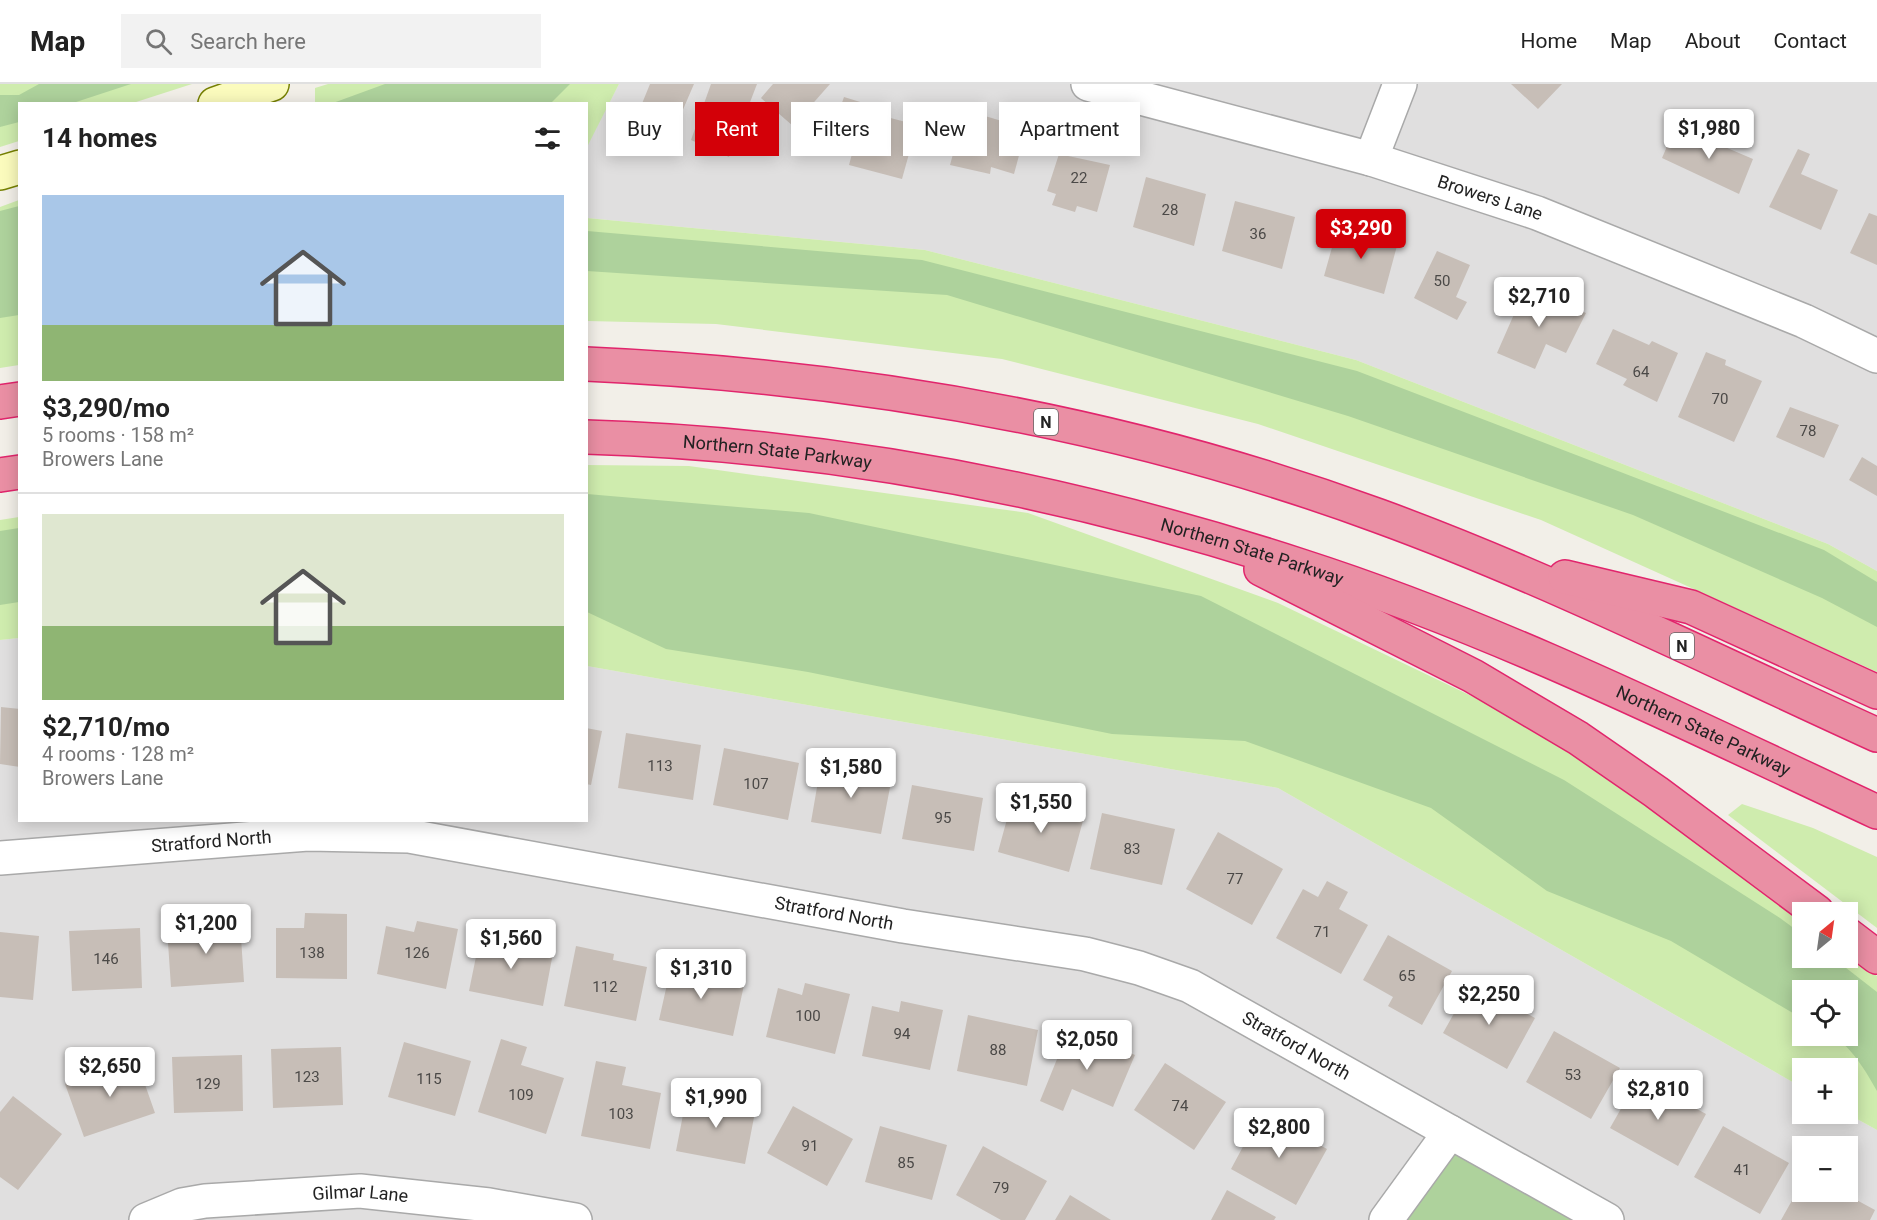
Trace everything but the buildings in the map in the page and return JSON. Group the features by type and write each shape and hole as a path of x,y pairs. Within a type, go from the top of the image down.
{"highway":[{"name":"N","path":"588,364 694,370 911,396 1029,418 1147,446 1265,478 1375,514 1488,558 1877,735"},
{"path":"0,402 18,399"},
{"name":"Northern State Parkway","path":"588,437 718,444 894,467 1013,489 1187,532 1302,566 1481,633 1599,683 1877,812"},
{"path":"0,475 18,472"},
{"path":"1187,532 1473,676 1536,712 1656,792 1804,902"},
{"path":"1488,558 1691,608 1877,692"},
{"path":"1858,943 1877,957"}],"main road":[{"path":"220,102 272,84"},
{"path":"0,173 18,168"}],"street":[{"name":"Browers Lane","path":"1088,84 1371,159 1537,213 1804,321 1877,356"},
{"path":"1371,159 1401,84"},
{"name":"Stratford North","path":"0,858 308,834 409,836 903,926 1085,954 1139,968 1190,986 1607,1220"},
{"path":"1386,1220 1450,1132"},
{"name":"Gilmar Lane","path":"146,1220 182,1205 205,1201 360,1191 489,1205 575,1220"}],"shaded area":[{"path":"619,84 1877,84 1877,571 1828,544 1356,360 925,250 588,218 588,143 606,109 606,156 683,156 683,102 610,102"},
{"path":"18,638 18,822 588,822 588,666 1278,788 1792,1082 1792,1124 1858,1124 1858,1120 1877,1130 1877,1220 0,1220 0,640"}],"green space":[{"path":"0,84 192,84 136,102 18,102 18,141 0,147"},
{"path":"39,84 131,84 76,102 18,102 18,122 0,127 0,95 19,95"},
{"path":"328,84 619,84 610,102 606,102 606,110 588,145 588,102 315,102 315,88"},
{"path":"385,84 570,84 552,102 336,102"},
{"path":"18,200 18,365 0,368 0,207"},
{"path":"18,206 18,315 0,318 0,211"},
{"path":"588,218 925,250 1356,360 1828,544 1877,571 1877,672 1541,520 1258,424 1002,359 716,324 588,321"},
{"path":"588,231 922,260 1357,371 1824,550 1877,582 1877,627 1822,598 1633,515 1348,416 947,295 588,271"},
{"path":"588,465 689,466 1028,513 1278,603 1563,740 1792,913 1792,968 1858,968 1858,962 1877,976 1877,1130 1858,1120 1858,1058 1792,1058 1792,1082 1278,788 588,666"},
{"path":"588,494 809,513 1201,596 1564,780 1780,918 1792,927 1792,968 1846,968 1877,992 1877,1091 1858,1058 1845,1046 1858,1046 1858,980 1792,980 1792,1012 1671,941 1547,891 1431,808 1245,741 1112,734 808,672 666,649 588,612"},
{"path":"18,517 18,638 0,640 0,520"},
{"path":"18,528 18,602 0,605 0,531"},
{"path":"1742,804 1813,828 1877,857 1877,928 1858,914 1858,902 1843,902 1728,815"},
{"path":"1450,1132 1607,1220 1386,1220"}]}
